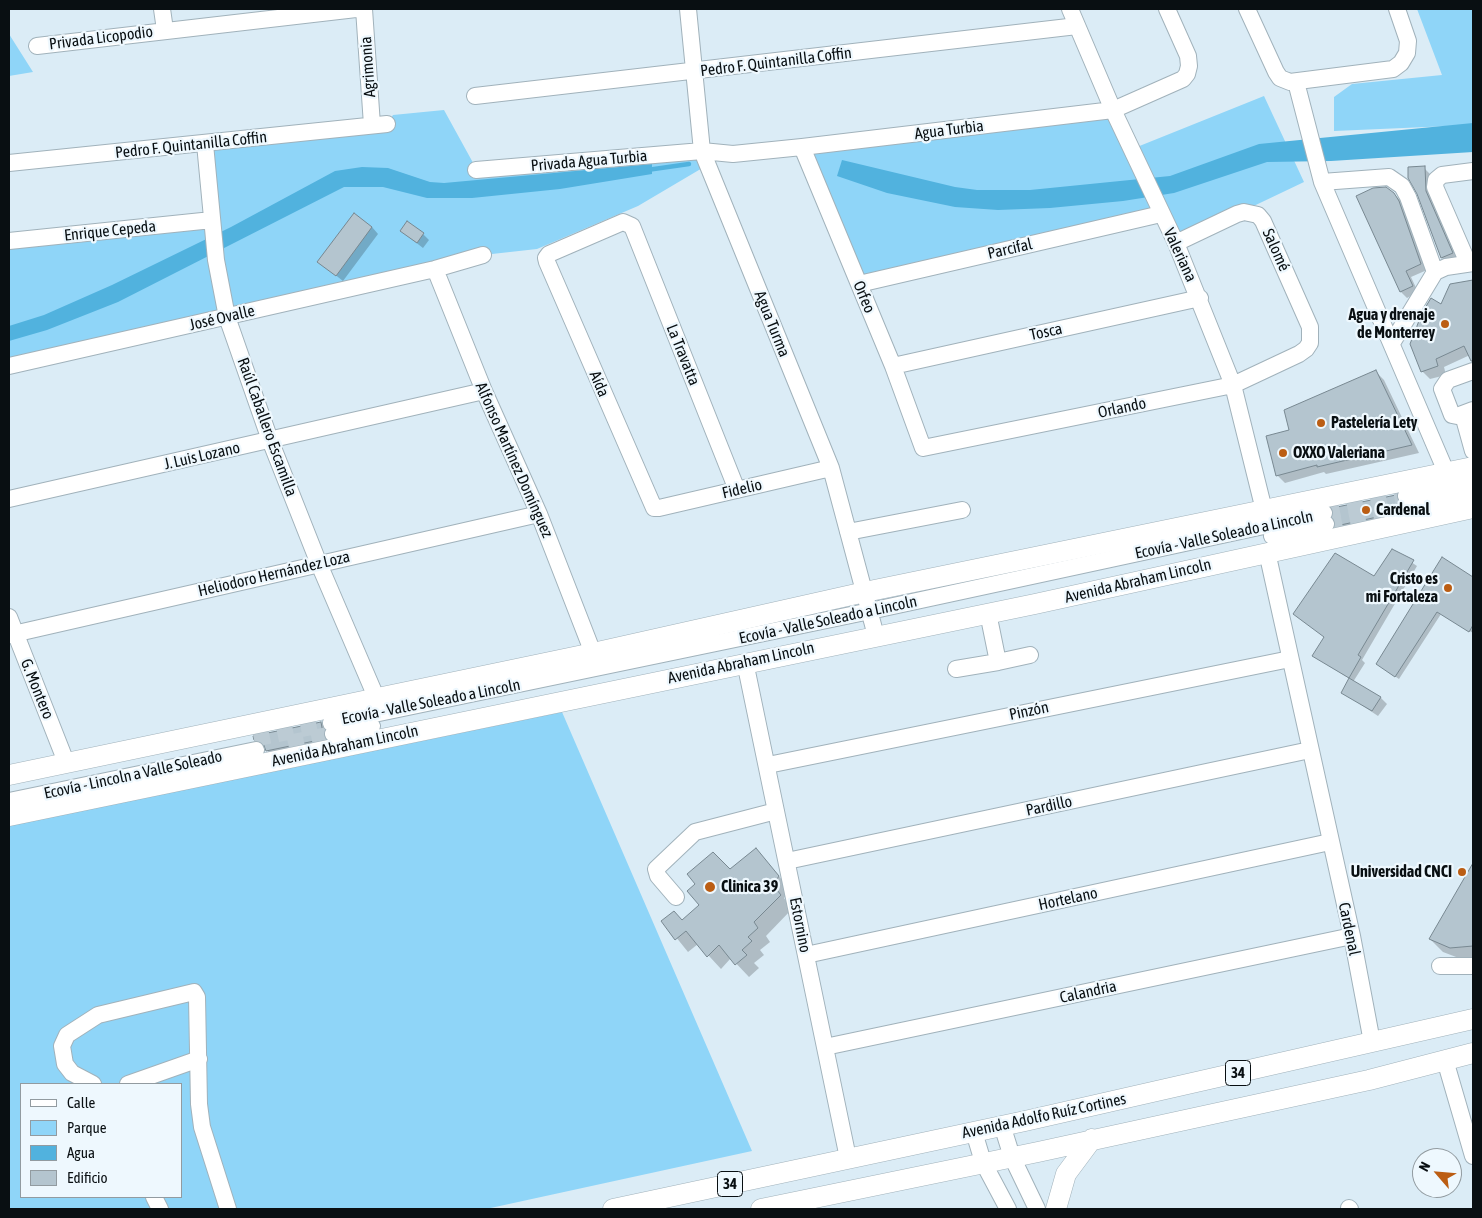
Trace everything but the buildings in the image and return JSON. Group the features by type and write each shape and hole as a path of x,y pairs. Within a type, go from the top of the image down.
{"main road":[{"path":"9,775 594,652 871,615 1264,510 1447,474 1473,467"},
{"name":"Avenida Abraham Lincoln","path":"9,816 745,662 871,615 988,613 1473,508"},
{"name":"Avenida Adolfo Ruíz Cortines","path":"613,1209 974,1132 1473,1019"},
{"name":"Avenida Adolfo Ruíz Cortines","path":"761,1209 1369,1080 1473,1053"},
{"path":"1056,1209 1066,1174 1092,1139"}],"street":[{"path":"162,9 165,30"},
{"name":"Privada Licopodio","path":"37,46 165,30 262,14 356,9"},
{"name":"Agrimonia","path":"364,9 380,124"},
{"name":"Agua Turma","path":"688,9 702,151 831,468 871,615"},
{"name":"Valeriana","path":"1070,9 1200,298 1234,385 1264,510"},
{"name":"Agua Turbia","path":"702,151 734,154 1114,110 1183,79 1188,74 1190,66 1188,56 1167,9"},
{"path":"1247,9 1276,72 1284,81 1296,82 1393,69 1401,64 1407,53 1408,41 1397,9"},
{"name":"Pedro F. Quintanilla Coffin","path":"474,96 1077,26"},
{"path":"1296,82 1322,182 1447,474"},
{"name":"Pedro F. Quintanilla Coffin","path":"9,163 206,144 380,124"},
{"name":"Raúl Caballero Escamilla","path":"206,144 216,260 227,317 270,440 319,564 376,697"},
{"name":"Orfeo","path":"802,147 893,366 923,448"},
{"name":"Privada Agua Turbia","path":"476,170 702,151"},
{"path":"1392,343 1435,272 1446,267 1471,263 1435,187 1436,180 1442,175 1473,171"},
{"path":"1322,182 1378,176 1397,180 1408,197 1435,272"},
{"name":"Salomé","path":"1176,243 1237,214 1244,212 1258,215 1263,221 1310,327 1310,343"},
{"name":"Parcifal","path":"859,284 1161,214"},
{"name":"Aída","path":"626,222 549,254 546,258 654,508"},
{"name":"La Travatta","path":"626,222 632,226 738,490"},
{"name":"Enrique Cepeda","path":"9,241 213,226"},
{"name":"José Ovalle","path":"9,366 227,317 483,255"},
{"name":"Alfonso Martínez Domínguez","path":"435,268 484,391 539,514 594,652"},
{"name":"Tosca","path":"893,366 1200,298"},
{"name":"Orlando","path":"923,448 1234,385 1299,354 1310,343"},
{"path":"1473,371 1448,380 1442,389 1452,415 1468,412 1473,451"},
{"name":"J. Luis Lozano","path":"9,498 484,391"},
{"name":"Fidelio","path":"654,508 831,468"},
{"path":"1473,482 1407,502 1473,494"},
{"path":"848,532 962,510"},
{"name":"Heliodoro Hernández Loza","path":"12,634 539,514"},
{"path":"332,728 1325,519"},
{"name":"Cardenal","path":"1266,552 1352,936 1372,1042"},
{"path":"988,613 998,662"},
{"name":"G. Montero","path":"9,617 12,634 66,762"},
{"path":"956,670 1030,655"},
{"name":"Pinzón","path":"768,765 1290,659"},
{"name":"Estornino","path":"745,662 768,765 848,1158"},
{"name":"Ecovía - Lincoln a Valle Soleado","path":"9,791 255,744 9,801"},
{"name":"Pardillo","path":"787,861 1310,750"},
{"path":"676,897 658,876 656,869 696,832 776,811"},
{"name":"Hortelano","path":"806,955 1330,842"},
{"name":"Calandria","path":"825,1047 1352,936"},
{"path":"1440,966 1473,966"},
{"path":"91,1083 72,1074 65,1064 62,1046 67,1035 98,1015 194,992 197,997 199,1104 202,1127 228,1209"},
{"path":"131,1083 199,1058"},
{"path":"1445,1060 1468,1123 1473,1156"},
{"path":"1002,1125 1012,1157 1037,1209"},
{"path":"974,1132 983,1162 1008,1209"},
{"path":"218,1209 222,1189"}],"green space":[{"path":"1417,9 1473,9 1473,125 1334,131 1334,97 1352,84 1442,75"},
{"path":"9,34 33,72 9,76"},
{"path":"1264,96 1304,182 1176,243 1161,214 859,284 802,147 1113,110 1132,149"},
{"path":"444,110 477,170 702,151 704,167 638,206 537,249 483,255 9,366 9,241 212,220 205,144 387,124 393,115"},
{"path":"562,712 752,1151 486,1209 9,1209 9,826"}],"water":[{"path":"1473,123 1473,152 1331,161 1267,162 1174,193 1123,201 1050,208 998,210 955,207 887,193 837,176 842,160 955,187 977,190 1030,190 1170,176 1259,144"},
{"path":"652,164 652,174 560,189 472,198 427,198 383,187 344,187 118,302 47,330 9,341 9,326 44,315 112,285 231,227 335,171 362,167 388,168 430,182 444,183"}],"waterway":[{"path":"647,170 689,164"}],"tunnel":[{"path":"1324,513 1406,496"},
{"path":"1326,524 1409,508"},
{"path":"254,739 331,723"},
{"path":"288,743 333,734"}],"place":[{"name":"Agua y drenaje de Monterrey","path":"1445,324"},
{"name":"Pastelería Lety","path":"1321,423"},
{"name":"OXXO Valeriana","path":"1283,453"},
{"name":"Cardenal","path":"1366,510"},
{"name":"Cristo es mi Fortaleza","path":"1448,588"},
{"name":"Universidad CNCI","path":"1462,872"},
{"name":"Clinica 39","path":"710,887"}]}
